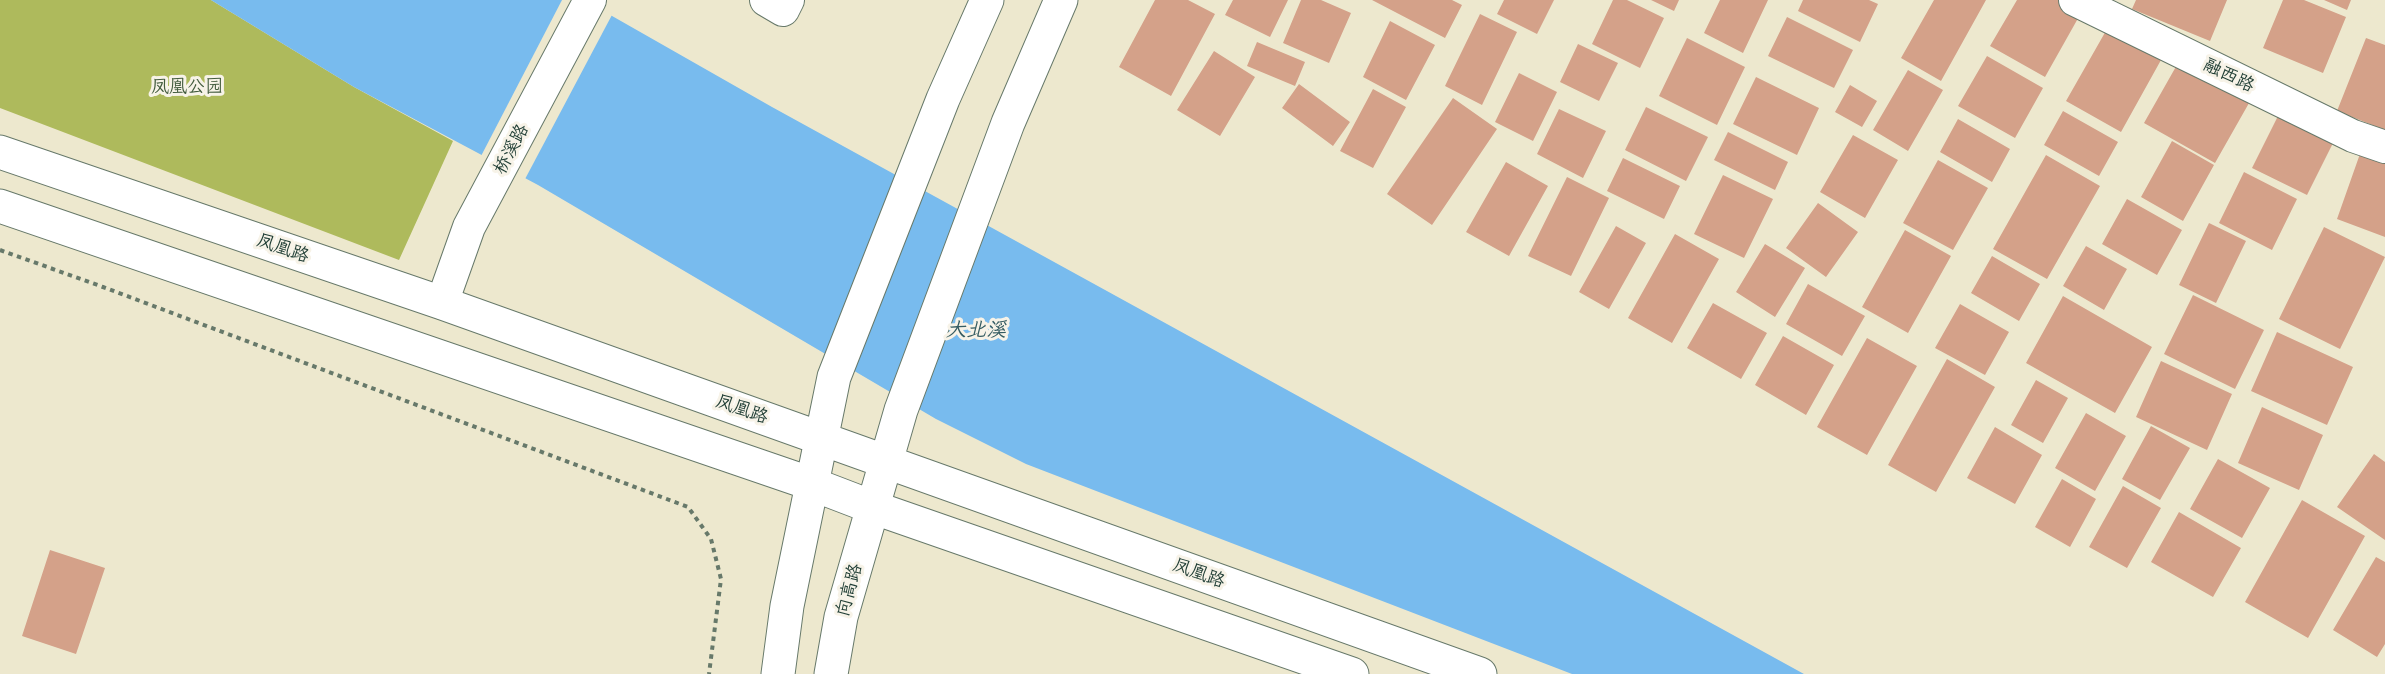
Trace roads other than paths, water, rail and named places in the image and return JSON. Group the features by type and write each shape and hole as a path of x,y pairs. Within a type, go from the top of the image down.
{"street":[{"name":"桥溪路","path":"442,303 469,227 591,0"},
{"path":"766,0 783,10 788,0"},
{"path":"778,674 787,606 834,377 944,99 987,0"},
{"name":"向高路","path":"831,674 841,617 900,410 1008,123 1061,0"},
{"name":"融西路","path":"2075,0 2353,136 2385,147"},
{"name":"凤凰路","path":"0,152 442,303 823,437 886,462 1480,674"},
{"path":"0,206 812,484 1352,674"}],"water":[{"name":"大北溪","path":"211,0 584,0 772,107 1804,674 1572,674 1026,464 936,419 538,185 354,87"}],"park label":[{"name":"凤凰公园","path":"187,86"}]}
